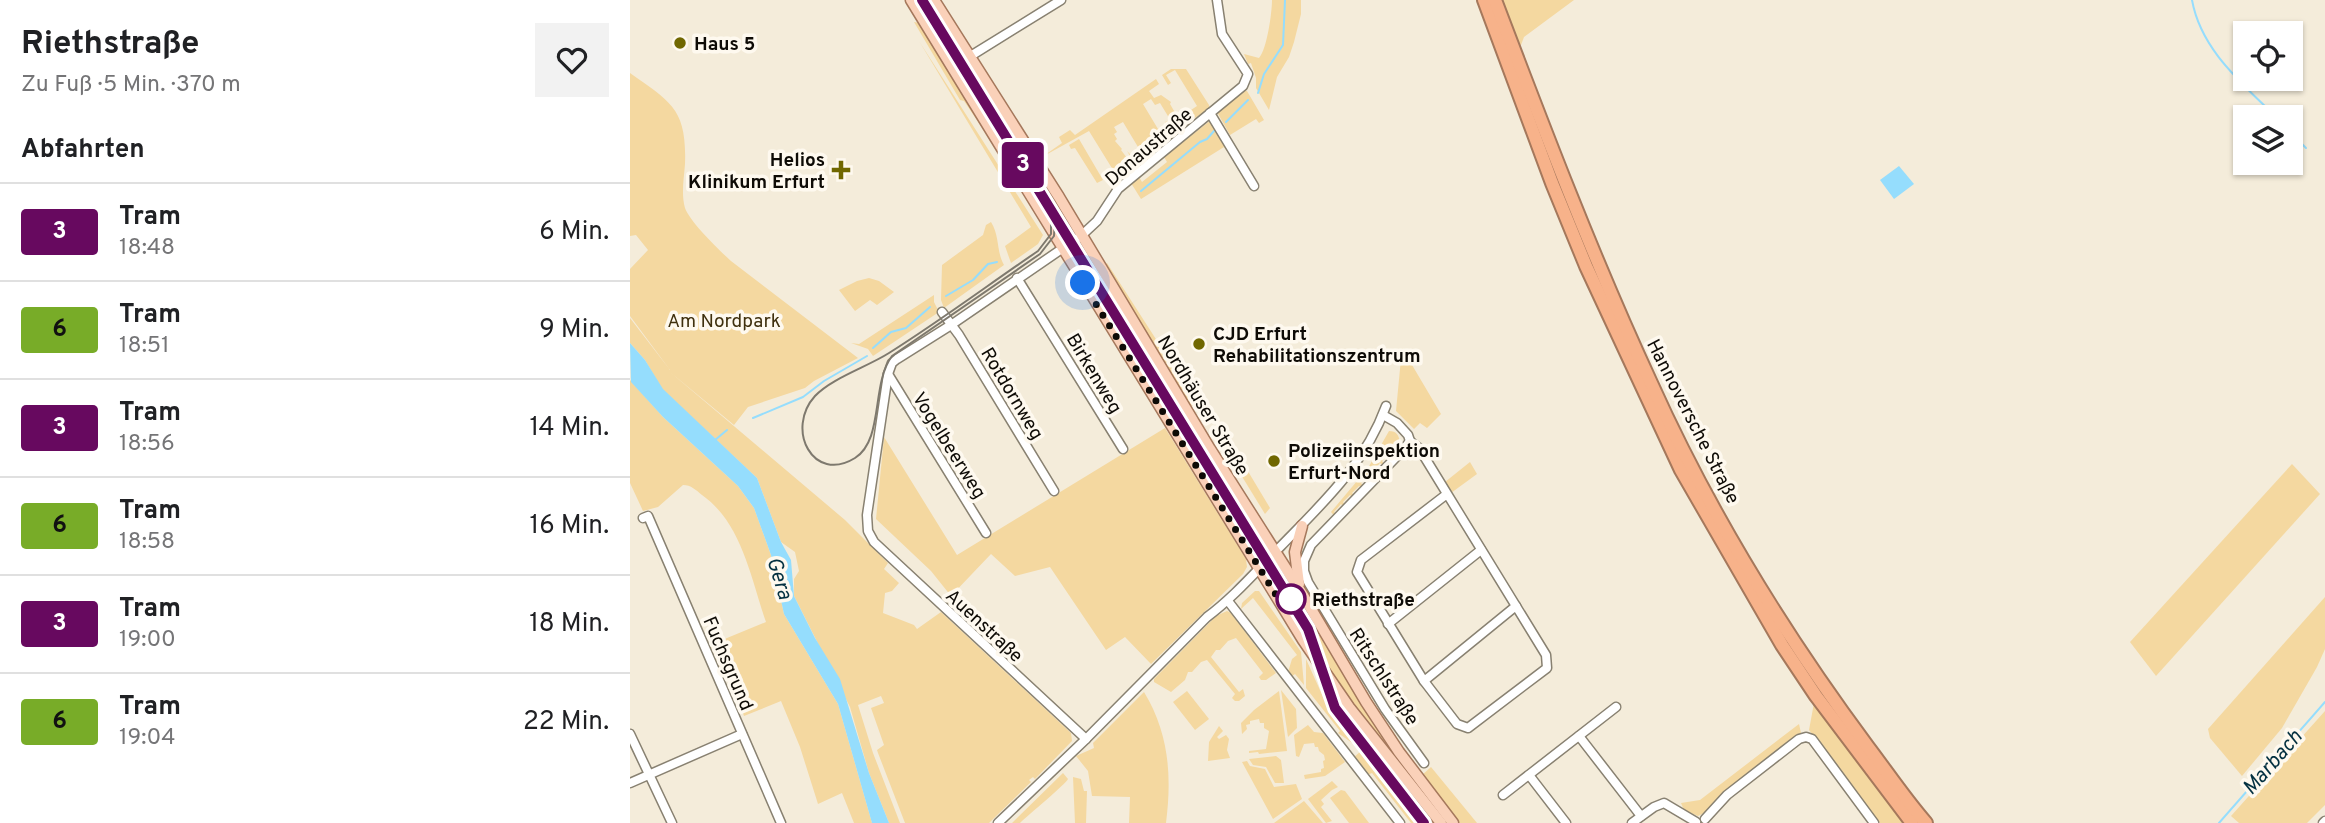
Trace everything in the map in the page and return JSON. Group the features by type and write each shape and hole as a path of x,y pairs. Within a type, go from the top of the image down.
{"highway":[{"name":"Hannoversche Straße","path":"1484,0 1586,266 1681,470 1782,645 1816,696 1912,823"},
{"name":"Hannoversche Straße","path":"1495,0 1559,171 1651,384 1698,479 1773,609 1822,683 1926,823"}],"main road":[{"name":"Nordhäuser Straße","path":"911,0 1309,649 1349,707 1441,823"},
{"name":"Nordhäuser Straße","path":"934,0 1082,235 1381,726 1452,823"},
{"path":"1302,526 1296,546 1295,564 1304,597"}],"street":[{"path":"969,57 1061,0"},
{"name":"Donaustraße","path":"888,374 892,363 897,359 1082,235 1097,221 1114,192 1246,83 1247,71 1222,34 1217,0"},
{"name":"Donaustraße","path":"1210,113 1254,186"},
{"name":"Birkenweg","path":"1017,278 1123,449"},
{"name":"Rotdornweg","path":"942,312 1054,491"},
{"name":"Auenstraße","path":"888,374 872,478 868,531 874,542 1086,739"},
{"name":"Vogelbeerweg","path":"888,374 985,533"},
{"path":"998,823 1302,526 1355,466 1385,410 1419,448 1546,655 1547,668 1468,727 1457,724 1424,681 1357,572 1361,561 1447,494"},
{"name":"Ritschlstraße","path":"1410,441 1311,545 1304,567 1308,582 1346,646 1385,709 1424,764"},
{"name":"Fuchsgrund","path":"645,517 781,823"},
{"path":"1388,624 1481,550"},
{"path":"1228,601 1400,823"},
{"path":"1424,681 1516,606"},
{"path":"1503,795 1616,707"},
{"path":"630,734 672,823"},
{"path":"630,783 742,734"},
{"path":"1579,736 1640,816"},
{"path":"1632,823 1664,803 1696,823 1709,821 1727,795 1805,737 1812,739 1874,823"},
{"path":"1528,775 1566,823"}],"green space":[{"path":"915,0 921,0 1004,136 1001,138"},
{"path":"1272,0 1301,0 1301,14 1289,57 1277,77 1269,110 1256,88 1251,63 1248,64 1244,54 1259,58 1262,53"},
{"path":"1501,0 1574,0 1524,37 1518,46"},
{"path":"914,22 921,23 989,138 964,101 960,100"},
{"path":"919,41 1043,235 1038,244 1011,263 1005,246 1031,227"},
{"path":"1171,69 1186,69 1210,109 1193,119 1188,112 1197,106 1175,70 1166,75 1171,83 1168,85 1162,75"},
{"name":"Am Nordpark","path":"630,73 666,100 679,119 685,145 685,208 705,236 731,261 858,358 805,388 748,407 734,425 670,372 845,520 888,563 884,569 899,583 892,591 885,593 883,613 914,625 917,629 941,612 1071,733 1072,741 1035,779 1033,777 1029,780 1031,782 989,823 905,823 877,750 884,745 871,708 884,703 881,696 858,705 900,823 889,823 869,773 850,707 794,596 794,579 799,571 795,552 781,542 757,478 662,389 645,360 630,343 630,318 670,370 630,316 630,269 648,250 636,235 630,236"},
{"path":"1156,79 1159,84 1149,91 1154,98 1161,95 1171,102 1181,123 1187,123 1178,130 1160,103 1155,105 1151,99 1143,104 1161,134 1169,129 1165,122 1168,121 1175,132 1135,164 1127,151 1133,157 1141,152 1123,122 1114,127 1117,132 1114,134 1117,139 1115,141 1133,166 1118,178 1089,131 1042,157 1062,143 1059,137 1070,130 1075,135"},
{"path":"1242,91 1247,91 1264,120 1259,123 1256,119 1230,135 1217,112"},
{"path":"1211,120 1228,148 1227,151 1224,147 1141,199 1131,183 1139,177 1142,182 1167,162 1164,157"},
{"path":"1079,139 1103,180 1097,183 1075,148 1071,149 1069,145"},
{"path":"991,222 1004,265 944,308 941,300 942,265 983,235 986,225"},
{"path":"1077,257 1252,540 1250,541 1073,260"},
{"path":"1107,263 1188,389 1187,394 1195,407 1188,404 1105,265"},
{"path":"869,278 879,281 894,292 877,305 870,300 855,311 839,290"},
{"path":"934,295 939,312 873,356 868,349 851,343 859,344"},
{"path":"1402,348 1441,414 1427,428 1420,423 1414,429 1396,411"},
{"path":"630,380 663,417 738,486 754,508 771,555 784,614 838,704 872,823 854,823 842,793 818,804 800,747 781,701 744,716 725,665 720,667 710,645 766,622 750,570 727,521 716,507 693,488 683,485 658,507 643,511 630,483"},
{"path":"1165,428 1246,559 1247,567 1151,664 1125,637 1106,650 1050,567 1015,576 991,554 951,596 931,571 876,519 884,437 957,555"},
{"path":"1389,431 1398,435 1400,450 1395,446 1391,451 1395,454 1393,457 1389,454 1382,461 1384,466 1380,463 1373,471 1375,476 1371,473 1368,476 1370,481 1366,478 1361,483 1364,487 1359,486 1352,493 1355,496 1353,498 1350,495 1343,502 1346,506 1341,504 1334,512 1337,515 1335,517 1331,512 1368,468"},
{"path":"1234,448 1270,508 1265,514 1227,452"},
{"path":"1470,462 1477,474 1451,493 1445,482"},
{"path":"2292,464 2320,494 2156,676 2130,642"},
{"path":"1255,591 1259,591 1301,652 1304,685 1295,674 1291,677 1288,672 1292,659 1297,655 1253,598 1241,609 1242,603"},
{"path":"2325,597 2325,649 2317,667 2282,728 2242,776 2210,738 2208,729"},
{"path":"1227,611 1276,673 1266,680 1261,680 1259,677 1263,673 1236,638 1216,650 1211,657 1239,692 1243,689 1245,696 1239,701 1232,698 1235,694 1207,660 1201,662 1192,672 1188,672 1185,680 1171,692 1154,682 1216,616"},
{"path":"1322,634 1356,695 1395,752 1391,755 1327,669 1317,636"},
{"path":"1306,659 1328,708 1358,747 1338,733 1340,731 1306,688"},
{"path":"1281,690 1296,709 1297,728 1288,737"},
{"path":"1187,691 1209,719 1195,730 1173,702"},
{"path":"1279,691 1287,751 1249,753 1266,749 1269,731 1259,719 1250,721 1242,734 1241,723"},
{"path":"1144,692 1159,723 1167,755 1169,788 1166,823 1129,823 1130,797 1092,796 1088,771 1076,756 1094,748 1093,743"},
{"path":"1814,703 1907,823 1880,823 1809,730"},
{"path":"2325,711 2325,805 2307,823 2239,823 2231,816"},
{"path":"1799,724 1801,733 1720,795 1706,812 1698,816 1684,810 1681,803 1700,800"},
{"path":"1308,725 1314,732 1323,733 1345,762 1325,776 1305,779 1304,775 1321,772 1325,760 1314,743 1304,744 1299,757 1296,756 1294,735"},
{"path":"1219,726 1223,731 1217,737 1219,739 1226,735 1229,739 1227,750 1230,758 1208,761 1209,742"},
{"path":"1361,751 1417,823 1411,823 1372,773 1367,775 1353,758"},
{"path":"1276,756 1281,760 1284,783 1275,783 1266,767 1253,765 1249,759"},
{"path":"1247,761 1250,766 1265,769 1274,787 1296,784 1302,799 1273,819 1242,762"},
{"path":"1431,767 1477,823 1457,823 1421,776"},
{"path":"1063,773 1068,779 1061,787 1020,823 1012,823"},
{"path":"1073,777 1081,779 1084,791 1087,791 1086,823 1075,823"},
{"path":"1332,781 1338,787 1321,800 1324,804 1321,807 1332,821 1326,823 1308,799"},
{"path":"1341,790 1345,791 1369,823 1349,823 1330,798"},
{"path":"1304,801 1323,823 1274,823"}],"water":[{"path":"1899,166 1914,184 1894,199 1880,180"},
{"name":"Gera","path":"630,343 645,360 663,389 757,478 781,542 791,560 794,596 840,679 869,773 889,823 872,823 838,704 784,614 771,555 754,508 738,486 663,417 631,382"}],"waterway":[{"path":"1258,93 1264,74 1283,45 1285,0"},
{"path":"2192,0 2204,35 2214,50 2264,105"},
{"path":"1226,122 1248,100"},
{"path":"1141,191 1214,131"},
{"path":"2303,145 2306,148"},
{"path":"946,296 973,280 988,264 997,262"},
{"path":"873,348 891,332 906,328 930,307"},
{"path":"753,418 803,397 824,381 867,356"},
{"path":"715,440 727,430"},
{"name":"Marbach","path":"2219,823 2325,702"}],"tram line":[{"path":"922,0 1304,622 1313,639 1335,708 1424,823"},
{"name":"3","path":"922,0 1291,599 1314,643 1335,708 1424,823"},
{"path":"1051,213 1051,234 1038,251 908,341 831,384 815,396 806,409 803,437 816,459 827,464 840,464 855,458 864,450 874,425 881,381 892,356 1040,254 1054,236 1055,217"}],"place":[{"name":"Haus 5","path":"680,43"},
{"name":"Helios Klinikum Erfurt","path":"841,170"},
{"name":"CJD Erfurt Rehabilitationszentrum","path":"1199,344"},
{"name":"Polizeiinspektion Erfurt-Nord","path":"1274,461"},
{"name":"Riethstraße","path":"1291,599"}],"route":[{"path":"1083,283 1278,598 1291,599"}]}
